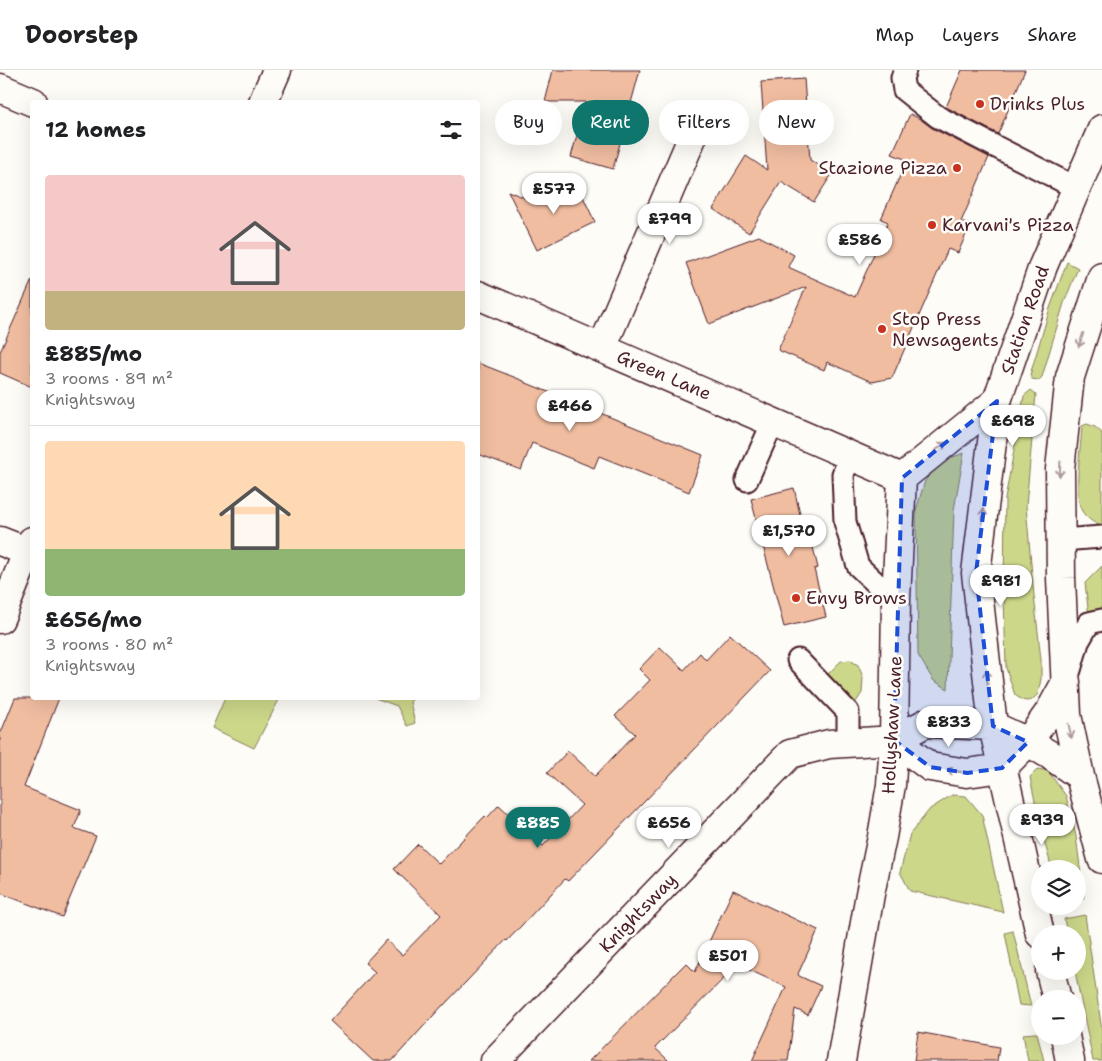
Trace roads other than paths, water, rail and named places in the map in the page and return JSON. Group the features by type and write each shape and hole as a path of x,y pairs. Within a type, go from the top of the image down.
{"street":[{"path":"264,100 277,70"},
{"path":"0,88 30,101"},
{"name":"Station Road","path":"1038,925 993,726 976,573 997,401 1043,266 1076,188 1100,140"},
{"path":"602,348 689,145"},
{"path":"1102,277 1070,377 1060,469 1067,715 1080,776 1102,859"},
{"name":"Green Lane","path":"480,296 902,478"},
{"path":"902,478 997,401"},
{"name":"Hollyshaw Lane","path":"841,1061 891,785 894,740 896,598 902,478"},
{"path":"0,541 30,547 0,619"},
{"path":"1066,682 1050,712 1028,742 1002,768 967,772 930,767 894,740 926,722 993,726 1028,742 1080,776"},
{"name":"Knightsway","path":"495,1061 790,754 830,744 894,740"},
{"path":"1067,1045 1070,1061"}],"lane":[{"path":"905,70 902,78 904,90 938,117 1076,188"},
{"path":"748,480 773,422"},
{"path":"851,455 843,474 845,522 858,566 877,584 896,598"},
{"path":"1061,540 1102,536"},
{"path":"1066,682 1078,642 1089,622 1102,620"},
{"path":"798,660 848,712 848,742"},
{"path":"1080,776 1102,807"}],"place":[{"name":"Drinks Plus","path":"980,104"},
{"name":"Stazione Pizza","path":"957,168"},
{"name":"Karvani's Pizza","path":"932,225"},
{"name":"Stop Press Newsagents","path":"882,329"},
{"name":"Envy Brows","path":"796,598"}]}
